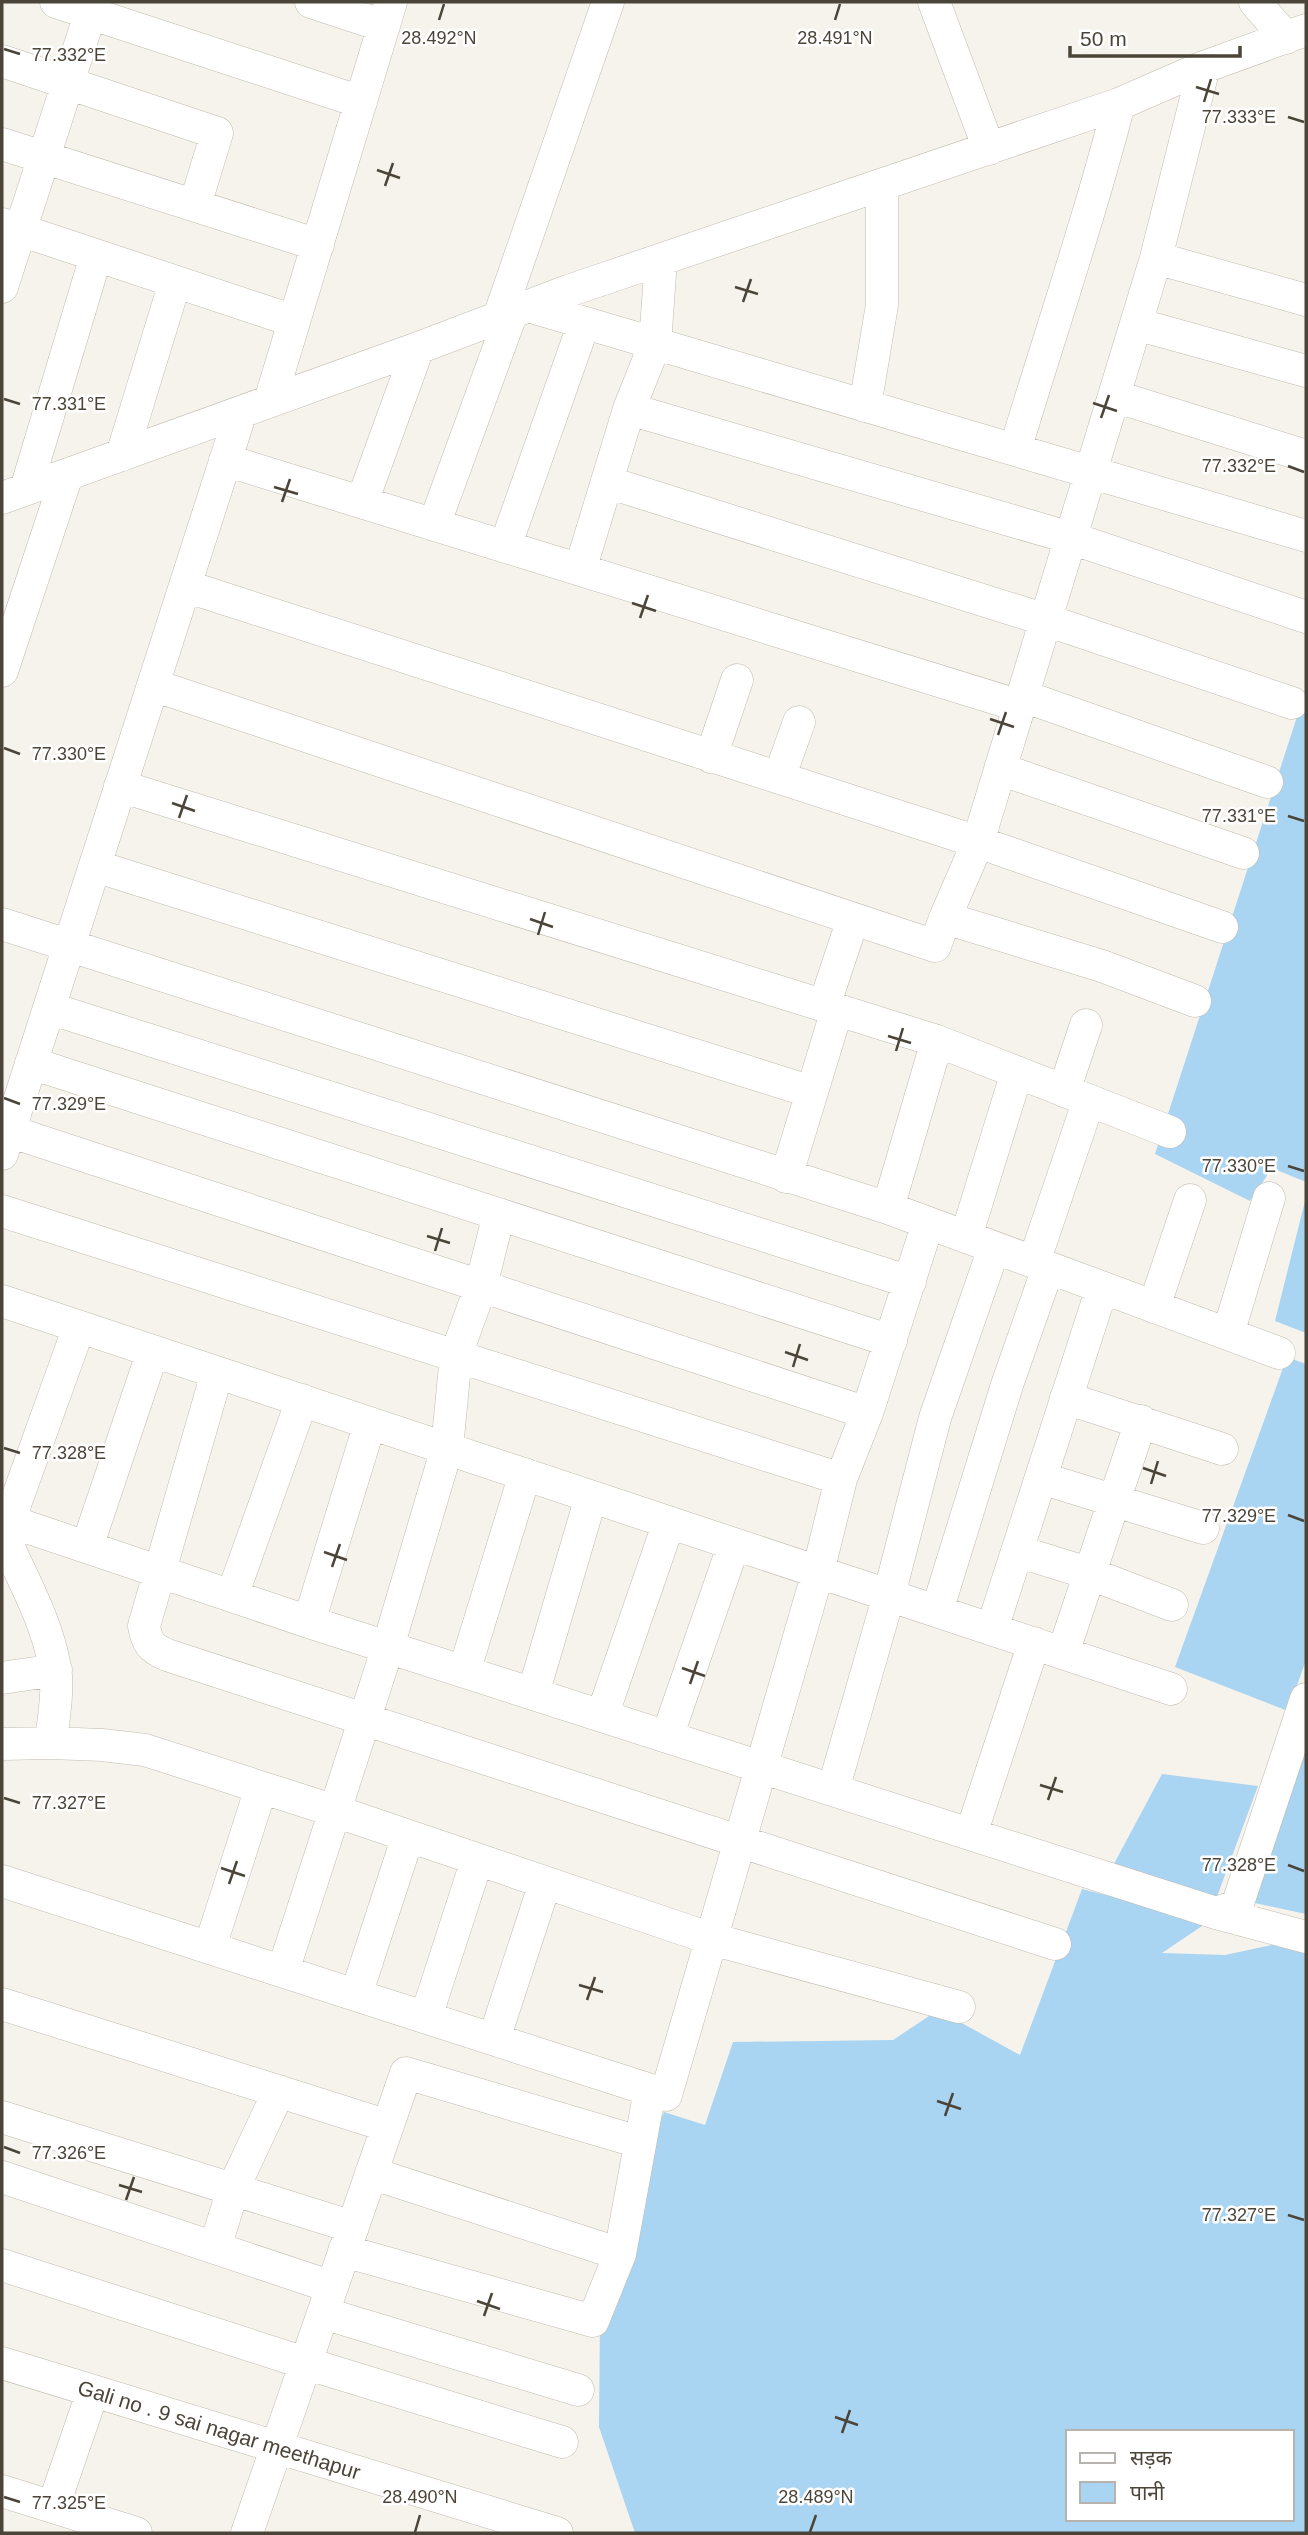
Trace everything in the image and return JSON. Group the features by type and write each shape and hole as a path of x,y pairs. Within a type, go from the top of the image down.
{"street":[{"path":"56,2 93,7 361,102"},
{"path":"270,401 388,14 311,2"},
{"path":"434,525 513,312 608,2"},
{"path":"934,2 989,149"},
{"path":"1255,2 1296,34"},
{"path":"2,287 11,228 44,158 93,7"},
{"path":"14,493 513,312 1119,104 1204,67 1296,34"},
{"path":"2,61 217,133 195,205"},
{"path":"153,685 935,946 978,842 1046,620 1156,258 1204,67"},
{"path":"1015,450 1073,257 1095,195 1119,104"},
{"path":"2,144 318,245"},
{"path":"865,405 881,305 882,185"},
{"path":"11,228 294,321"},
{"path":"14,493 96,256"},
{"path":"1156,258 1306,300"},
{"path":"580,570 629,409 655,344 661,260"},
{"path":"122,455 175,282"},
{"path":"513,312 584,323 1306,536"},
{"path":"505,547 584,323"},
{"path":"1136,324 1306,371"},
{"path":"362,502 418,348"},
{"path":"1114,396 1306,456"},
{"path":"629,409 1071,538 1306,617"},
{"path":"241,412 5,1142 481,1286 867,1413"},
{"path":"225,460 580,570 1021,701 1267,782"},
{"path":"2,671 67,475"},
{"path":"607,482 1046,620 1292,703"},
{"path":"185,586 978,842 1222,927"},
{"path":"711,757 737,680"},
{"path":"779,778 799,722"},
{"path":"1000,769 1244,853"},
{"path":"120,786 937,1041 1170,1132"},
{"path":"95,866 812,1092"},
{"path":"945,918 1102,966 1195,1001"},
{"path":"786,1177 812,1092 853,919"},
{"path":"2,924 888,1208 1279,1353"},
{"path":"49,1008 910,1282"},
{"path":"937,1611 1041,1265 1077,1095 1086,1025"},
{"path":"888,1208 937,1041"},
{"path":"31,1063 891,1341"},
{"path":"832,1790 889,1595 935,1418 980,1242 1017,1072"},
{"path":"1228,1334 1269,1198"},
{"path":"1154,1307 1190,1200"},
{"path":"2,1211 841,1479"},
{"path":"283,1971 388,1647 447,1448 456,1355 481,1286 499,1214"},
{"path":"2,1881 666,2095 818,1572 841,1479 867,1413 928,1223"},
{"path":"992,1629 1102,1288"},
{"path":"2,1301 1171,1689"},
{"path":"51,1743 56,1670 50,1643 4,1526 79,1326"},
{"path":"87,1547 153,1351"},
{"path":"217,1373 144,1626 146,1640 152,1648 1055,1944"},
{"path":"1066,1398 1222,1449"},
{"path":"232,1596 302,1400"},
{"path":"971,1834 1048,1648 1088,1573 1141,1421"},
{"path":"309,1622 370,1423"},
{"path":"464,1672 525,1474"},
{"path":"1041,1478 1203,1528"},
{"path":"533,1694 591,1497"},
{"path":"602,1716 668,1522"},
{"path":"4,1526 87,1547 309,1622 1216,1913 1306,1937"},
{"path":"667,1737 734,1544"},
{"path":"1017,1551 1088,1573 1171,1605"},
{"path":"2,1678 56,1670"},
{"path":"1216,1913 1237,1906 1306,1699"},
{"path":"2,1744 102,1745 145,1751 335,1811 712,1939 959,2007"},
{"path":"210,1947 261,1788"},
{"path":"356,1995 408,1836"},
{"path":"426,2017 477,1860"},
{"path":"494,2039 545,1883"},
{"path":"2,2004 388,2126"},
{"path":"247,2533 406,2073 639,2142"},
{"path":"2,2117 233,2189 349,2239 593,2321 620,2254 650,2090"},
{"path":"215,2248 233,2189 279,2091"},
{"path":"371,2174 620,2254"},
{"path":"2,2177 215,2248 327,2300 578,2390"},
{"path":"2,2265 305,2363 562,2442"},
{"name":"Gali no . 9 sai nagar meethapur","path":"2,2363 557,2533"},
{"path":"53,2507 93,2391"},
{"path":"2,2491 136,2533"}],"water":[{"path":"1306,689 1306,1182 1272,1168 1250,1201 1155,1154"},
{"path":"1306,1197 1306,1333 1275,1321"},
{"path":"1287,1357 1306,1364 1306,1660 1288,1711 1175,1667"},
{"path":"1306,1689 1306,1914 1227,1897"},
{"path":"1162,1774 1258,1786 1215,1902 1108,1875"},
{"path":"1082,1889 1161,1909 1205,1924 1162,1953 1225,1955 1281,1943 1306,1949 1306,2533 635,2533 599,2427 600,2314 637,2173 664,2112 705,2125 733,2042 893,2040 938,2010 1020,2055"}]}
